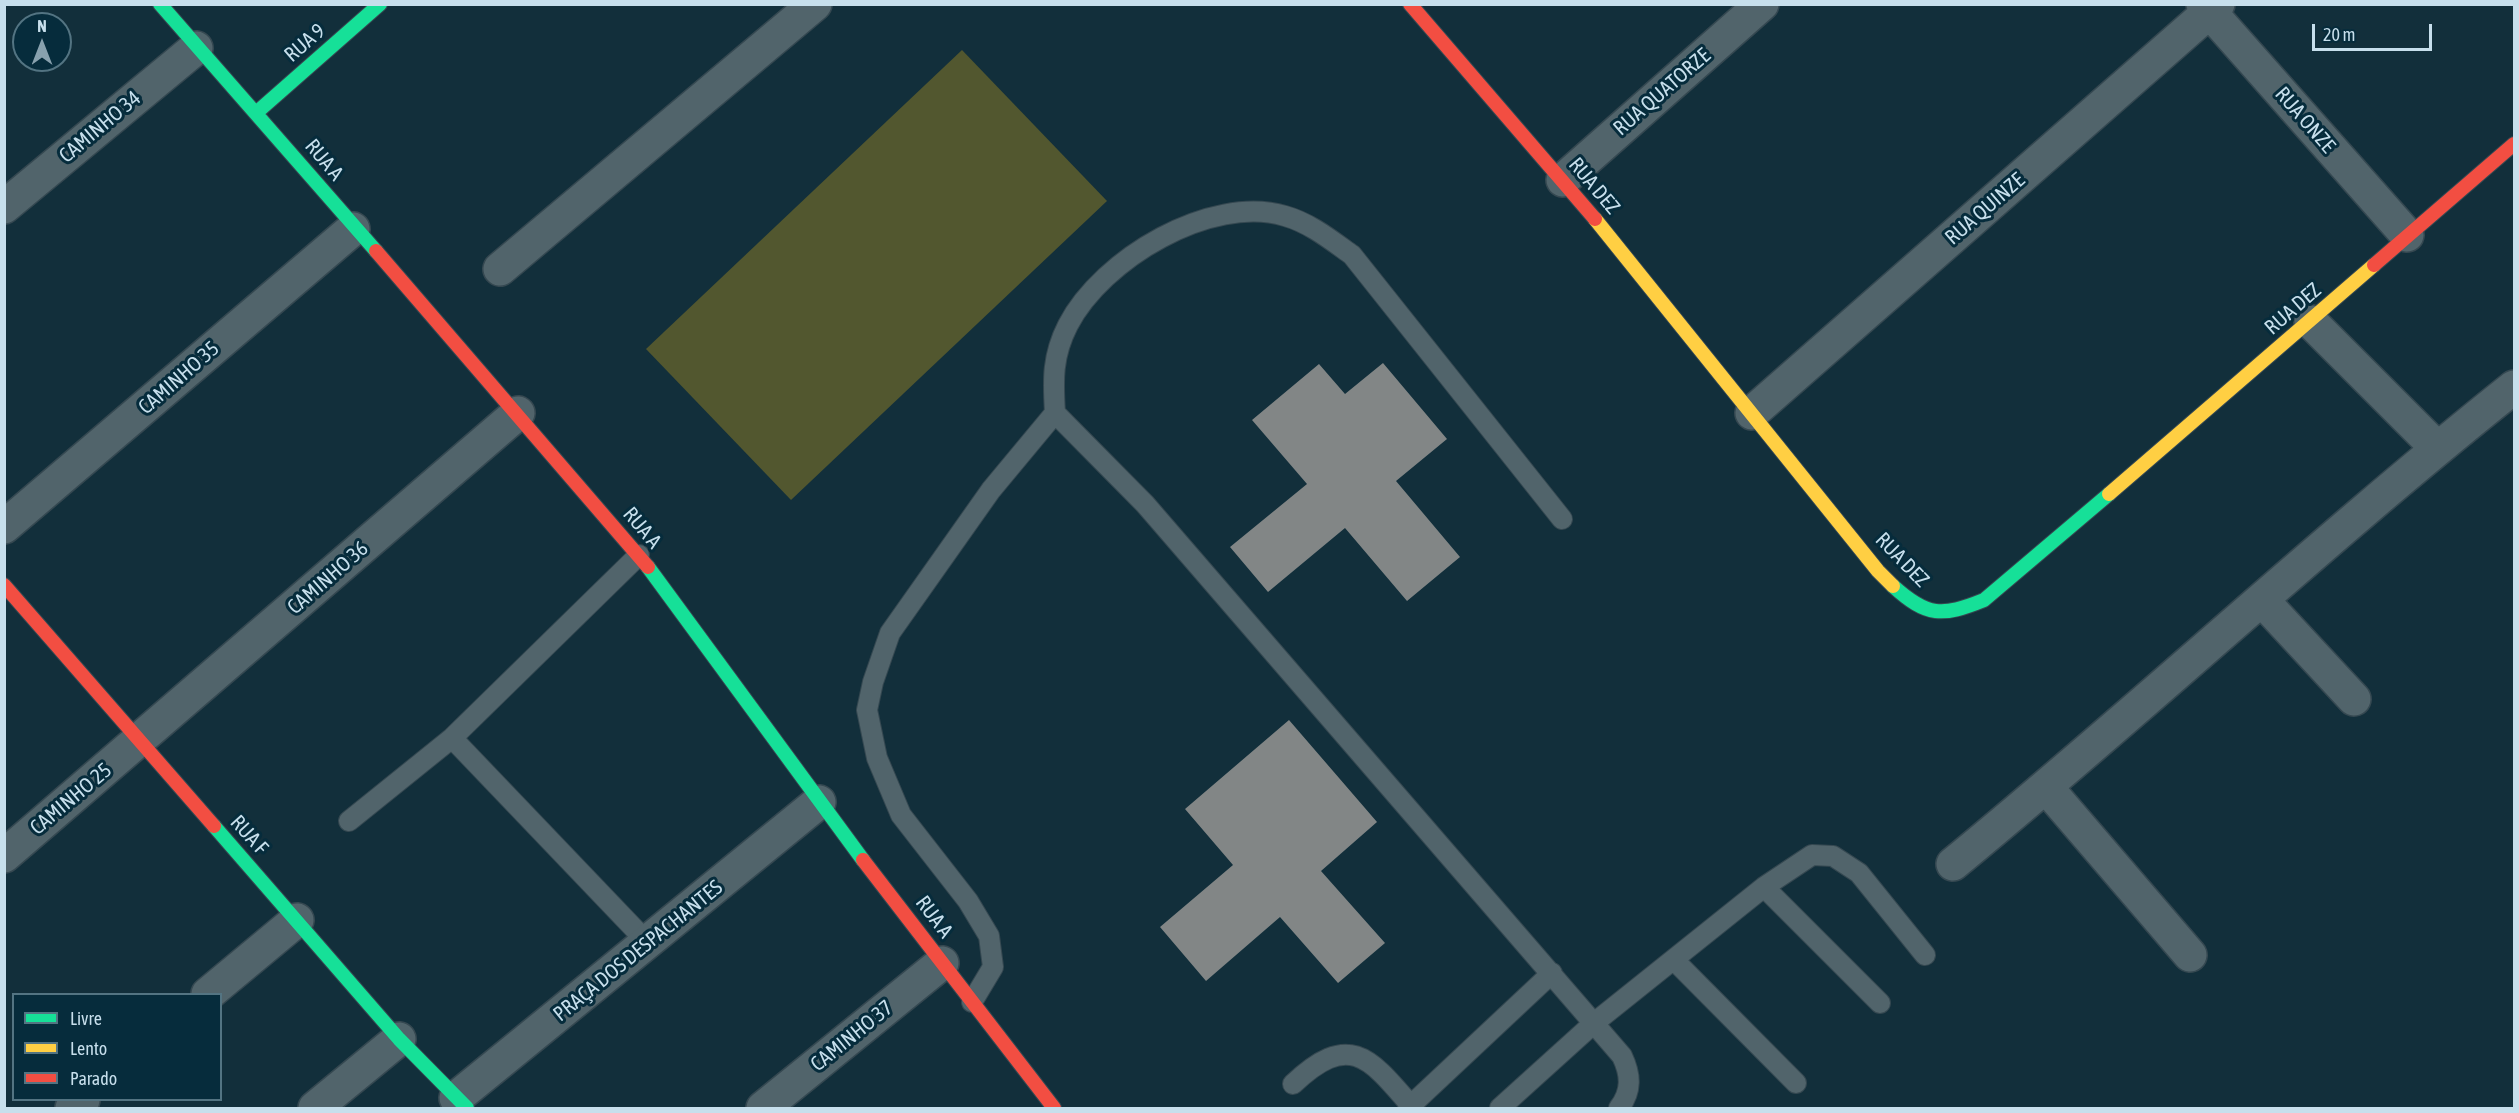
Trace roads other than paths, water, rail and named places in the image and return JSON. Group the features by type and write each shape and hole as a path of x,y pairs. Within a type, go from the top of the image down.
{"street":[{"name":"RUA A","path":"160,4 196,48 256,113 353,229 518,414 639,555 707,645 819,802 972,1002 1057,1106"},
{"name":"RUA 9","path":"256,113 380,4"},
{"path":"500,270 815,4"},
{"name":"RUA DEZ","path":"1410,4 1563,180 1878,571 1915,605 1939,615 1964,609 1984,600 2311,322 2514,144"},
{"name":"RUA QUATORZE","path":"1563,180 1762,4"},
{"name":"RUA ONZE","path":"2210,7 2407,236"},
{"name":"RUA QUINZE","path":"1752,413 2210,7"},
{"name":"CAMINHO 34","path":"4,207 196,48"},
{"name":"CAMINHO 35","path":"4,527 353,229"},
{"path":"2311,322 2437,448"},
{"path":"1953,864 2046,788 2437,448 2514,387"},
{"name":"CAMINHO 36","path":"138,742 518,414"},
{"name":"RUA F","path":"4,585 399,1040 462,1103"},
{"path":"2262,600 2354,699"},
{"name":"CAMINHO 25","path":"4,856 138,742"},
{"path":"2046,788 2190,956"},
{"name":"PRAÇA DOS DESPACHANTES","path":"462,1103 648,943 819,802"},
{"path":"209,993 297,920"},
{"name":"CAMINHO 37","path":"763,1108 942,963"},
{"path":"315,1108 399,1040"}],"lane":[{"path":"1562,519 1352,255 1318,230 1284,216 1240,212 1196,221 1160,237 1101,282 1069,324 1052,372 1055,414 1145,504 1622,1056 1630,1072 1630,1086 1619,1108"},
{"path":"972,1002 993,968 993,947 989,936 968,902 902,815 876,758 867,710 873,682 890,633 991,490 1055,414"},
{"path":"350,821 452,738 639,555"},
{"path":"452,738 648,943"},
{"path":"1500,1108 1594,1023 1675,961 1764,887 1812,855 1833,856 1858,873 1925,955"},
{"path":"1764,887 1880,1003"},
{"path":"1675,961 1796,1083"},
{"path":"1293,1084 1323,1059 1341,1053 1354,1054 1375,1067 1411,1108 1552,974"}]}
